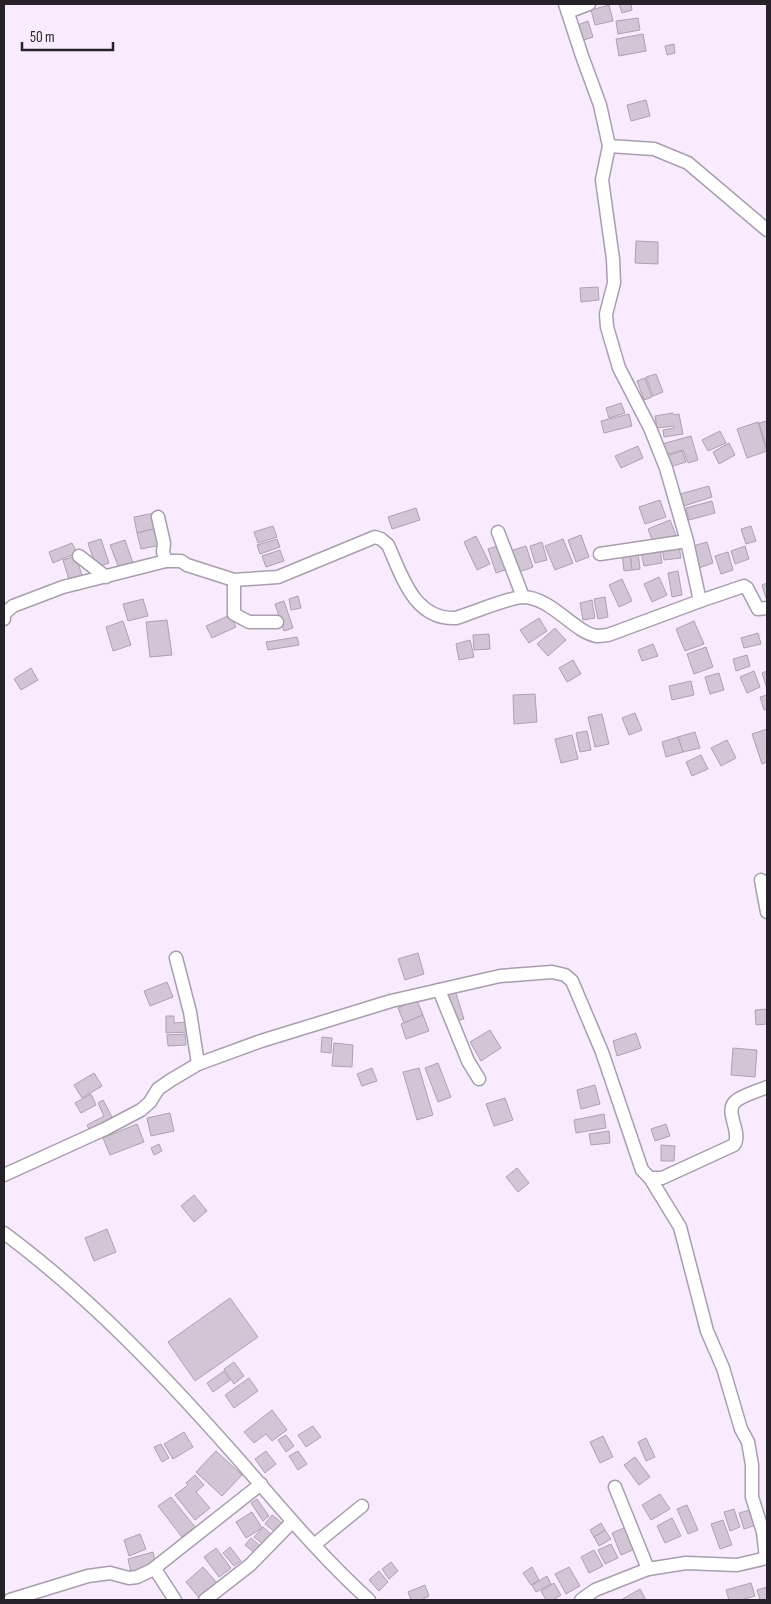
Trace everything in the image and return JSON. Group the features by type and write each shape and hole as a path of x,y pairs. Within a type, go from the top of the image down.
{"street":[{"path":"588,4 567,8 600,106 610,146 602,180 614,260 614,283 606,314 607,327 619,368 650,428 666,468 687,541 700,602"},
{"path":"610,146 654,148 688,163 767,230"},
{"path":"158,517 166,561"},
{"path":"498,532 522,597"},
{"path":"4,619 4,614 13,606 62,587 166,561 181,562 187,566 234,580 278,577 375,536 388,545 413,597 423,608 434,615 446,619 456,618 522,597 554,608 586,632 597,636 608,635 744,586 747,588 758,610 767,608"},
{"path":"600,554 687,541"},
{"path":"79,556 106,577"},
{"path":"234,580 234,614 250,622 278,622"},
{"path":"761,880 767,912"},
{"path":"176,958 190,1012 198,1064"},
{"path":"4,1175 105,1129 141,1110 150,1102 158,1089 198,1064 324,1021 391,1001 500,976 552,972 565,975 572,981 602,1052 642,1170 650,1178 680,1227 707,1331 723,1368 741,1429 748,1442 752,1465 752,1497 763,1532 766,1558 738,1565 686,1563 648,1569 595,1590 582,1600"},
{"path":"439,990 468,1062 479,1079"},
{"path":"650,1178 662,1178 734,1145 737,1137 731,1110 732,1104 767,1087"},
{"path":"4,1234 35,1256 96,1310 215,1432 292,1522 368,1600"},
{"path":"10,1600 88,1576 110,1573 129,1578 137,1577 155,1568 261,1484"},
{"path":"615,1487 648,1569"},
{"path":"314,1545 362,1506"},
{"path":"205,1600 250,1565 292,1522"},
{"path":"155,1568 175,1600"}],"building":[{"path":"619,4 631,4 632,10 622,13"},
{"path":"609,5 613,21 595,25 591,10"},
{"path":"638,18 640,30 618,34 616,21"},
{"path":"588,21 593,37 581,41 575,26"},
{"path":"643,34 646,51 619,56 616,39"},
{"path":"674,44 675,53 667,55 665,46"},
{"path":"646,100 650,116 631,121 627,105"},
{"path":"636,241 658,242 658,264 635,263"},
{"path":"598,287 599,300 581,302 580,288"},
{"path":"656,374 663,392 653,396 646,377"},
{"path":"645,378 652,397 644,400 637,381"},
{"path":"621,403 625,413 609,418 606,408"},
{"path":"673,413 674,415 679,414 683,434 664,437 663,430 674,428 674,426 657,428 655,416"},
{"path":"629,414 632,426 604,433 601,421"},
{"path":"767,421 767,446 766,447 759,423"},
{"path":"758,422 767,451 747,458 737,429"},
{"path":"720,431 726,443 708,451 702,440"},
{"path":"691,436 698,460 688,463 683,450 665,455 662,444"},
{"path":"729,443 735,455 719,464 713,452"},
{"path":"638,446 643,458 621,468 615,456"},
{"path":"682,451 686,462 670,467 667,456"},
{"path":"709,486 712,497 684,506 680,494"},
{"path":"660,500 666,517 645,524 639,507"},
{"path":"712,501 715,513 689,520 686,508"},
{"path":"416,508 420,520 392,529 388,517"},
{"path":"154,513 157,528 137,533 134,517"},
{"path":"670,520 676,535 654,545 648,529"},
{"path":"273,526 277,537 258,543 254,532"},
{"path":"751,526 756,541 746,544 741,529"},
{"path":"157,528 161,545 141,549 137,533"},
{"path":"581,535 589,557 576,562 568,540"},
{"path":"476,536 490,564 477,570 464,542"},
{"path":"101,539 109,563 96,567 88,543"},
{"path":"277,539 280,547 260,554 257,545"},
{"path":"563,539 573,563 555,570 545,546"},
{"path":"125,540 134,566 120,571 110,545"},
{"path":"542,542 547,560 535,563 530,546"},
{"path":"707,542 713,563 699,568 693,546"},
{"path":"72,543 77,553 53,563 49,552"},
{"path":"500,545 508,569 496,573 488,549"},
{"path":"526,546 533,567 514,574 507,552"},
{"path":"679,546 681,558 664,560 662,549"},
{"path":"745,546 749,559 735,564 731,551"},
{"path":"660,549 662,563 644,566 641,552"},
{"path":"280,550 284,561 266,567 262,556"},
{"path":"638,552 640,569 632,570 630,554"},
{"path":"728,552 733,570 721,574 715,556"},
{"path":"622,554 630,554 632,570 624,571"},
{"path":"76,556 83,579 70,583 63,560"},
{"path":"678,571 682,595 672,597 668,573"},
{"path":"659,577 667,595 652,602 644,584"},
{"path":"622,579 632,601 619,607 609,585"},
{"path":"767,583 767,598 766,598 762,585"},
{"path":"298,596 301,608 291,610 289,599"},
{"path":"605,597 608,617 598,619 594,599"},
{"path":"143,599 148,616 128,621 123,604"},
{"path":"592,600 595,618 583,620 580,603"},
{"path":"284,601 293,628 284,631 275,604"},
{"path":"230,615 236,627 212,638 206,626"},
{"path":"539,618 547,631 529,643 520,630"},
{"path":"167,620 172,655 150,657 146,622"},
{"path":"123,621 131,645 113,651 106,627"},
{"path":"694,621 704,644 685,651 676,629"},
{"path":"555,628 566,640 548,656 537,644"},
{"path":"758,633 761,644 744,648 741,638"},
{"path":"489,634 490,649 474,650 473,635"},
{"path":"297,637 299,645 268,650 266,642"},
{"path":"470,640 474,657 459,660 456,644"},
{"path":"653,644 658,656 642,661 638,650"},
{"path":"706,647 713,667 694,674 687,654"},
{"path":"747,655 750,666 736,671 733,659"},
{"path":"573,660 581,674 567,682 559,668"},
{"path":"31,668 38,680 21,690 14,679"},
{"path":"754,671 760,687 747,693 740,677"},
{"path":"767,671 767,689 762,673"},
{"path":"719,673 724,690 710,694 705,677"},
{"path":"691,681 694,695 672,700 669,686"},
{"path":"535,694 537,722 514,724 513,695"},
{"path":"767,695 767,709 764,710 760,697"},
{"path":"635,713 642,730 629,735 622,718"},
{"path":"602,714 609,744 595,747 588,717"},
{"path":"767,729 767,762 762,764 752,734"},
{"path":"587,731 591,750 580,752 576,733"},
{"path":"695,732 700,748 683,752 678,737"},
{"path":"572,735 578,759 561,763 555,739"},
{"path":"678,737 683,752 666,757 662,742"},
{"path":"727,740 736,758 721,766 711,748"},
{"path":"701,755 708,769 692,776 686,762"},
{"path":"418,953 424,974 405,980 398,959"},
{"path":"167,982 173,997 150,1006 144,991"},
{"path":"455,990 464,1019 453,1022 445,993"},
{"path":"417,1000 423,1015 404,1023 398,1008"},
{"path":"767,1009 767,1024 756,1025 755,1010"},
{"path":"423,1015 429,1031 406,1039 401,1024"},
{"path":"166,1016 174,1016 174,1023 188,1022 189,1032 166,1033"},
{"path":"490,1030 501,1048 481,1061 470,1042"},
{"path":"636,1033 641,1048 617,1056 613,1041"},
{"path":"185,1034 186,1045 168,1046 167,1035"},
{"path":"322,1037 332,1038 331,1053 321,1052"},
{"path":"334,1043 353,1045 352,1067 332,1066"},
{"path":"733,1048 757,1050 755,1077 731,1075"},
{"path":"438,1063 451,1097 438,1102 425,1068"},
{"path":"372,1068 377,1081 362,1086 357,1074"},
{"path":"419,1068 433,1115 417,1120 403,1072"},
{"path":"94,1073 102,1086 82,1098 74,1085"},
{"path":"595,1085 600,1104 581,1109 577,1090"},
{"path":"91,1094 96,1105 81,1113 75,1103"},
{"path":"505,1098 513,1120 494,1126 486,1104"},
{"path":"103,1100 113,1119 90,1131 87,1125 104,1116 98,1103"},
{"path":"170,1113 174,1131 151,1136 147,1118"},
{"path":"604,1114 606,1128 576,1133 574,1120"},
{"path":"137,1124 144,1142 110,1155 103,1138"},
{"path":"666,1124 670,1136 655,1141 651,1129"},
{"path":"609,1131 610,1143 591,1145 589,1134"},
{"path":"159,1144 162,1151 154,1155 151,1148"},
{"path":"661,1145 675,1146 674,1161 661,1161"},
{"path":"517,1168 529,1183 518,1192 506,1177"},
{"path":"194,1195 207,1211 194,1222 181,1206"},
{"path":"107,1229 116,1252 94,1261 85,1238"},
{"path":"230,1298 258,1337 195,1381 168,1342"},
{"path":"234,1362 244,1376 234,1384 224,1369"},
{"path":"224,1371 230,1380 213,1392 207,1383"},
{"path":"249,1378 258,1391 234,1408 225,1395"},
{"path":"272,1410 287,1430 272,1441 266,1434 254,1443 244,1432"},
{"path":"313,1426 321,1437 306,1447 298,1435"},
{"path":"184,1432 193,1447 173,1459 164,1444"},
{"path":"286,1435 294,1446 286,1452 278,1440"},
{"path":"603,1436 613,1457 600,1463 590,1442"},
{"path":"646,1438 655,1457 646,1461 638,1442"},
{"path":"161,1444 169,1458 162,1462 154,1447"},
{"path":"216,1451 242,1475 222,1496 196,1472"},
{"path":"266,1451 276,1464 265,1473 255,1459"},
{"path":"298,1451 307,1464 298,1470 289,1456"},
{"path":"635,1457 650,1477 639,1485 624,1465"},
{"path":"195,1475 204,1485 196,1492 210,1508 195,1520 175,1495 188,1485 186,1483"},
{"path":"660,1494 670,1509 651,1520 642,1505"},
{"path":"171,1497 195,1527 182,1537 158,1506"},
{"path":"257,1499 269,1516 263,1521 251,1503"},
{"path":"687,1505 698,1530 688,1534 677,1509"},
{"path":"734,1509 740,1527 730,1531 724,1512"},
{"path":"753,1509 759,1524 744,1529 739,1513"},
{"path":"252,1512 262,1528 246,1538 236,1522"},
{"path":"272,1515 282,1523 275,1532 265,1524"},
{"path":"672,1518 681,1536 665,1543 657,1526"},
{"path":"723,1520 732,1545 720,1549 711,1524"},
{"path":"601,1523 605,1530 594,1537 590,1530"},
{"path":"263,1527 273,1536 265,1546 254,1537"},
{"path":"626,1527 635,1549 621,1555 612,1533"},
{"path":"605,1530 611,1539 599,1546 594,1537"},
{"path":"140,1534 146,1549 129,1556 124,1540"},
{"path":"251,1538 263,1548 257,1555 245,1545"},
{"path":"611,1544 618,1558 605,1564 598,1550"},
{"path":"230,1547 241,1561 234,1566 223,1553"},
{"path":"216,1548 231,1568 219,1577 204,1557"},
{"path":"594,1550 603,1566 589,1573 581,1557"},
{"path":"153,1552 156,1566 131,1572 128,1559"},
{"path":"391,1562 398,1571 389,1579 382,1569"},
{"path":"203,1567 218,1584 200,1599 186,1582"},
{"path":"532,1567 539,1580 531,1585 523,1573"},
{"path":"569,1567 580,1586 566,1594 555,1574"},
{"path":"379,1571 388,1582 379,1591 369,1580"},
{"path":"547,1576 551,1584 536,1592 532,1585"},
{"path":"554,1583 561,1595 553,1600 546,1600 541,1591"},
{"path":"751,1583 755,1596 741,1600 729,1600 726,1590"},
{"path":"425,1585 429,1596 421,1600 411,1600 408,1592"},
{"path":"767,1587 767,1600 760,1600 757,1590"},
{"path":"640,1589 646,1600 621,1600"}]}
